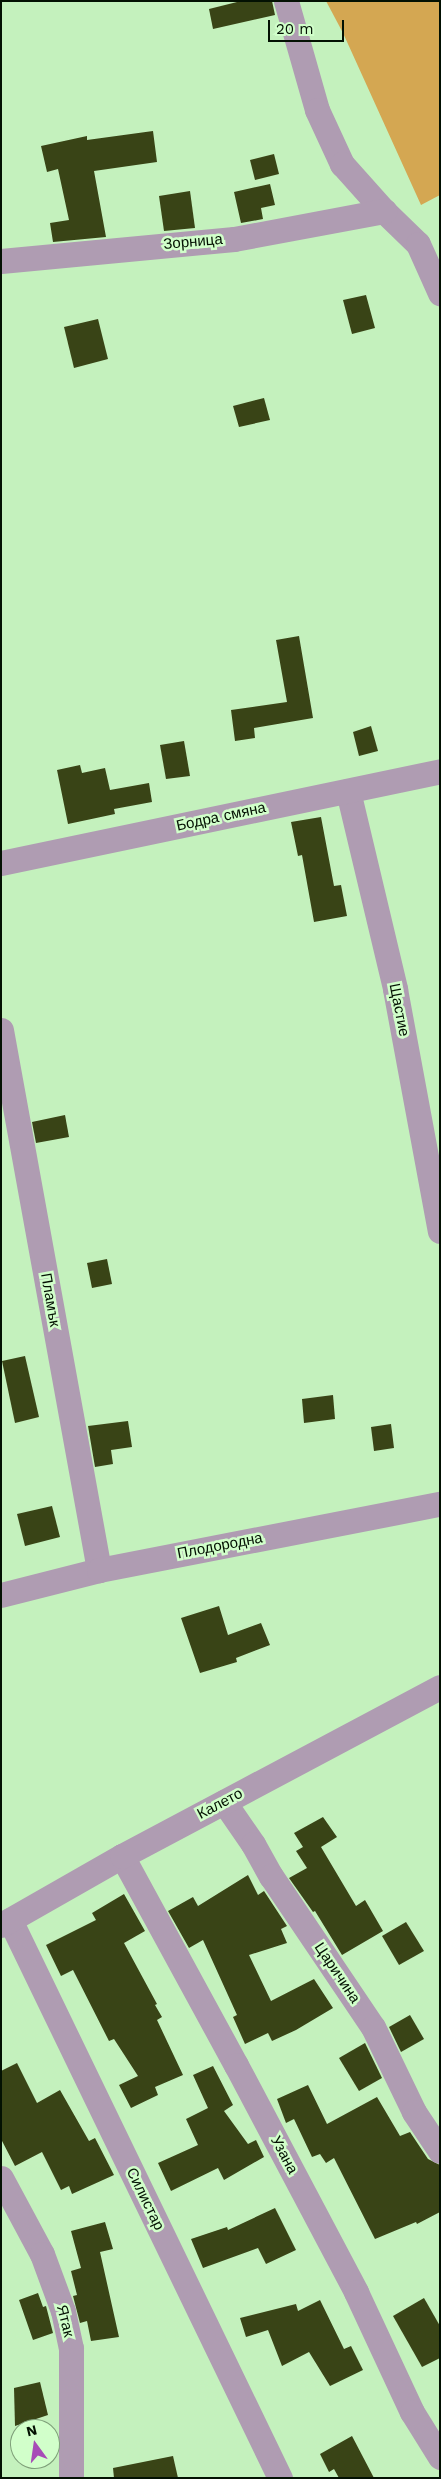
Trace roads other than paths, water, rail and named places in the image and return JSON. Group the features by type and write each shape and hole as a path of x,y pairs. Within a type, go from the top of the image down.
{"street":[{"path":"286,1 317,110 342,164 384,211 418,244 440,293"},
{"name":"Зорница","path":"1,261 234,239 384,211"},
{"name":"Бодра смяна","path":"1,863 440,771"},
{"name":"Щастие","path":"348,791 395,989 440,1231"},
{"name":"Пламък","path":"1,1030 99,1570"},
{"name":"Плодородна","path":"1,1595 99,1570 440,1504"},
{"name":"Калето","path":"6,1922 122,1856 440,1686"},
{"name":"Царичина","path":"224,1802 253,1844 270,1876 373,2027 414,2112 440,2151"},
{"name":"Узана","path":"122,1856 236,2065 356,2292 412,2412 440,2457"},
{"name":"Силистар","path":"6,1922 280,2478"},
{"name":"Ятак","path":"1,2178 42,2254 63,2311 71,2348 71,2478"}]}
